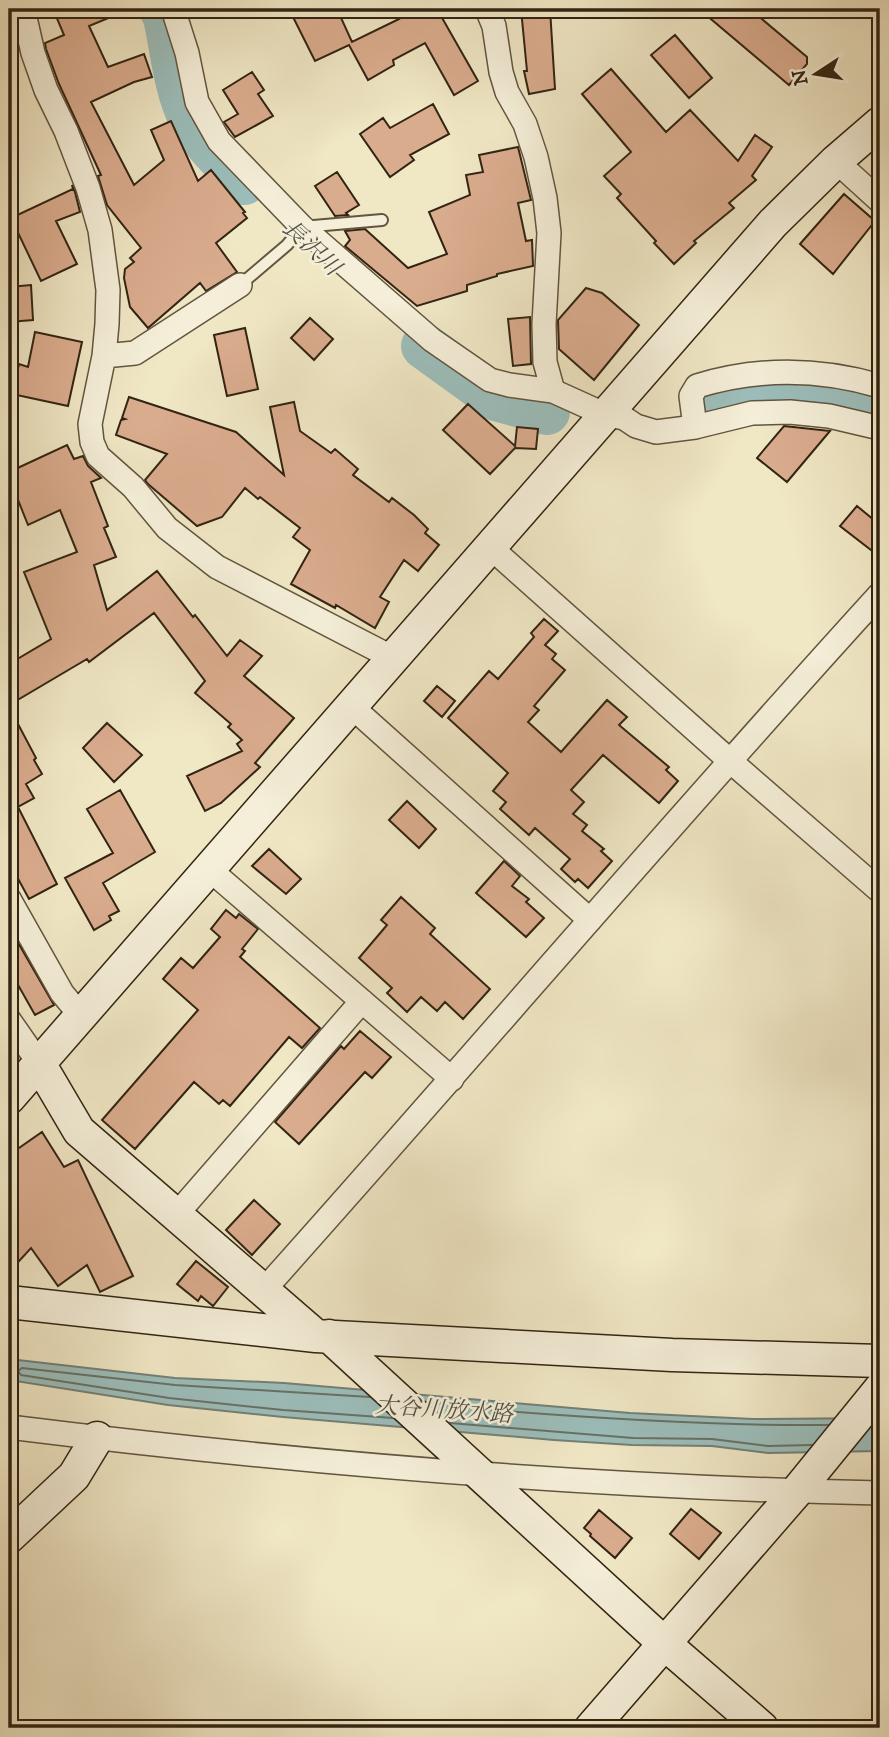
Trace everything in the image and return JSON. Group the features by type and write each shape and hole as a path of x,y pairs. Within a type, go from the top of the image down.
{"street":[{"path":"23,9 33,53 79,165 100,230 107,290 104,356 90,424 92,442 98,456 133,487 167,528 217,567 393,658"},
{"path":"173,9 187,53 197,102 204,118 219,141 296,234 432,340 490,380 553,391 606,415 624,418 636,426 656,432 695,427 752,413 790,412 829,416 880,428"},
{"path":"487,9 494,26 501,72 525,124 545,198 549,233 544,324 545,362 553,391"},
{"path":"9,1098 773,223 836,161 880,123"},
{"path":"836,161 880,201"},
{"path":"104,356 135,352 240,285"},
{"path":"695,427 691,396 697,386 718,380 790,370 847,376 880,386"},
{"path":"490,547 880,891"},
{"path":"263,1291 452,1079 729,760 880,594"},
{"path":"351,706 590,920"},
{"path":"209,869 452,1079"},
{"path":"9,899 62,993 81,1016"},
{"path":"176,1215 362,1001"},
{"path":"9,1020 39,1063 79,1131 263,1291 330,1341 762,1728"},
{"path":"9,1303 330,1341 880,1361"},
{"path":"591,1728 797,1491 880,1390"},
{"path":"9,1427 479,1475 880,1493"},
{"path":"9,1537 74,1476 97,1438"}],"lane":[{"path":"240,285 296,234 382,220"}],"water":[{"name":"大谷川放水路","path":"9,1359 175,1378 284,1383 630,1413 753,1419 880,1418 880,1451 768,1453 712,1446 554,1440 168,1405 9,1380"}],"building":[{"path":"53,9 130,9 89,26 108,67 144,54 152,77 134,82 91,102 134,185 164,160 151,130 171,121 198,181 211,170 247,218 216,243 237,272 206,291 200,283 148,328 130,307 124,278 125,269 134,262 130,258 141,248 107,205 98,176 101,175 46,49 45,43 64,35"},
{"path":"289,9 337,9 352,42 399,19 397,16 410,9 437,9 478,81 454,95 425,43 393,60 394,65 368,80 349,45 315,61"},
{"path":"521,9 550,9 555,89 529,94 524,71 527,71"},
{"path":"699,9 750,9 807,57 807,64 789,85"},
{"path":"675,35 712,78 689,98 651,55"},
{"path":"611,69 666,132 690,110 738,161 755,135 772,147 752,176 756,180 729,203 734,208 694,241 696,243 674,264 617,198 621,194 604,176 631,152 582,94"},
{"path":"252,72 264,90 258,94 273,116 235,137 224,122 238,114 223,90"},
{"path":"433,104 449,134 410,155 414,160 390,177 360,134 383,118 390,128"},
{"path":"518,147 531,200 518,203 526,241 532,240 533,266 497,274 467,285 467,291 417,306 345,246 350,240 345,231 365,229 408,268 447,254 429,212 470,195 466,175 483,172 479,155"},
{"path":"337,172 359,205 346,213 348,215 335,216 315,186"},
{"path":"72,185 80,212 56,221 77,264 41,281 11,218 73,189"},
{"path":"844,194 875,221 833,274 800,244"},
{"path":"31,285 33,320 9,322 9,287"},
{"path":"586,288 602,293 639,325 594,380 559,349 558,320"},
{"path":"530,317 531,364 513,366 508,319"},
{"path":"310,318 333,339 314,360 291,338"},
{"path":"245,328 258,389 227,396 214,335"},
{"path":"35,332 82,342 68,406 12,394 19,364 28,367"},
{"path":"129,397 236,432 284,475 270,407 294,402 300,431 331,453 335,449 358,469 353,475 389,502 392,498 414,515 428,529 425,533 439,545 418,571 404,560 380,597 389,602 375,628 336,605 335,608 291,584 310,550 293,537 300,528 260,497 258,499 245,488 222,517 197,526 148,484 145,480 167,454 116,435 121,420 125,419 122,418"},
{"path":"468,404 515,446 517,427 538,429 536,449 515,448 490,474 443,430"},
{"path":"784,426 830,431 787,482 757,458"},
{"path":"67,445 74,459 83,456 88,466 101,478 91,482 108,526 104,528 116,557 94,565 107,610 157,571 227,656 240,640 262,656 244,676 294,718 255,763 260,767 221,803 205,811 187,776 242,751 237,744 242,740 228,727 231,724 195,693 205,681 154,613 89,662 87,659 9,705 9,664 51,639 24,572 77,552 60,510 28,525 14,490 9,491 9,472"},
{"path":"857,506 880,525 880,557 840,526"},
{"path":"544,619 558,631 545,645 556,654 552,659 565,670 534,706 539,710 528,722 561,752 607,700 627,717 619,725 669,767 666,770 678,781 659,803 603,755 571,790 584,802 573,814 587,825 582,831 604,849 601,851 612,861 588,888 578,879 575,882 561,869 570,859 535,828 529,835 500,809 506,802 493,791 508,773 448,718 489,671 498,679 534,637 531,633"},
{"path":"437,686 455,701 442,717 424,701"},
{"path":"9,707 42,774 26,784 34,798 18,807 57,884 29,899 9,862"},
{"path":"107,723 142,755 114,782 83,748"},
{"path":"120,790 155,852 103,883 119,911 109,916 111,920 94,930 65,878 113,853 87,809"},
{"path":"407,801 436,829 419,848 389,820"},
{"path":"269,849 301,879 286,894 252,866"},
{"path":"504,861 520,876 512,886 529,899 526,902 544,918 526,937 476,893"},
{"path":"401,897 435,928 430,934 490,989 463,1019 445,1002 437,1011 421,997 407,1012 387,993 392,988 359,958 387,925 381,920"},
{"path":"226,910 236,918 239,914 258,929 242,949 245,951 240,957 320,1028 302,1048 289,1037 230,1106 223,1100 219,1104 194,1082 135,1149 102,1120 198,1010 163,979 181,958 193,968 220,937 211,929"},
{"path":"9,927 54,1005 35,1015 9,969"},
{"path":"360,1031 391,1057 372,1078 365,1072 299,1144 275,1122 341,1046 344,1049"},
{"path":"42,1132 64,1167 78,1160 133,1276 100,1292 87,1265 58,1286 31,1248 9,1272 9,1155"},
{"path":"254,1200 280,1224 252,1255 226,1230"},
{"path":"196,1261 228,1287 213,1306 201,1296 198,1301 177,1284"},
{"path":"691,1509 721,1533 699,1559 670,1534"},
{"path":"599,1510 632,1538 615,1558 584,1528"}],"waterway":[{"name":"長沢川","path":"162,9 166,17 178,81 191,118 208,144 244,182"},
{"name":"長沢川","path":"424,346 496,398 547,412"},
{"name":"長沢川","path":"709,396 794,388 838,391 880,399"}]}
